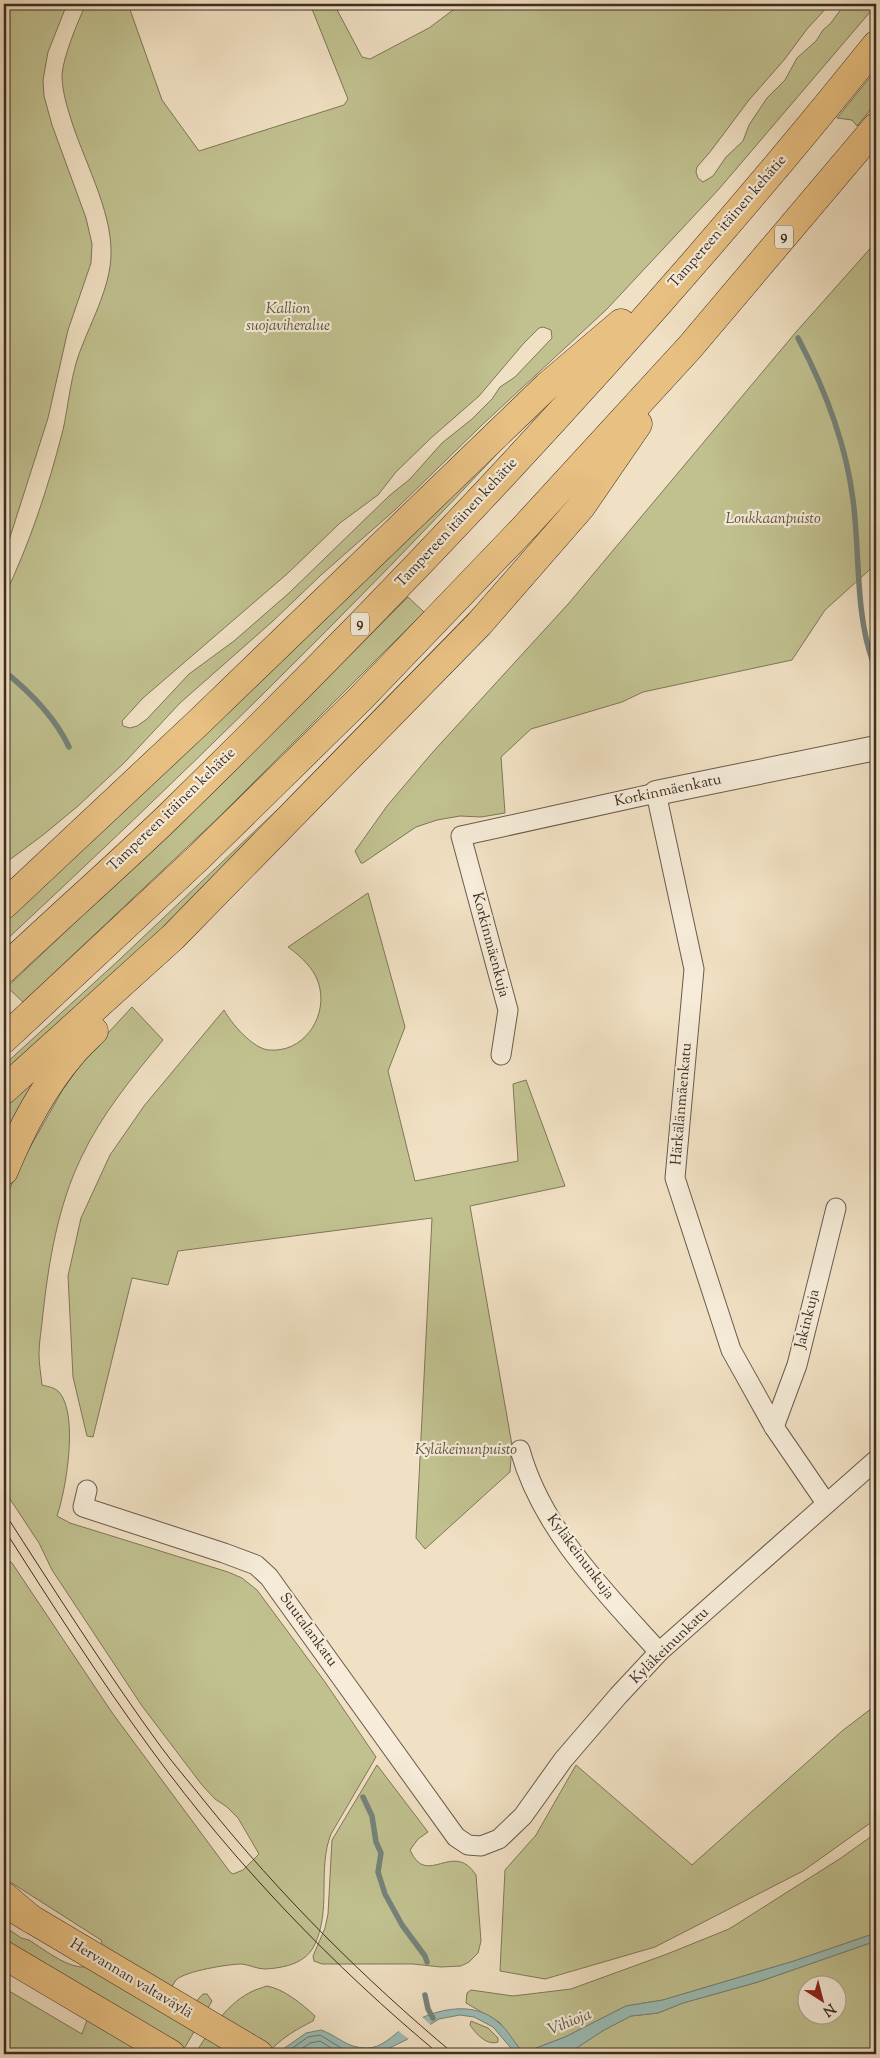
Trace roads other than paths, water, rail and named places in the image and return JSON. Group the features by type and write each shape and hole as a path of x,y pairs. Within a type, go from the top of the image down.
{"highway":[{"name":"Tampereen itäinen kehätie","path":"4,969 165,819 325,660 478,502 653,309 822,113 876,45"},
{"name":"9","path":"4,1038 198,858 361,698 524,528 690,346 876,127"},
{"path":"4,905 103,813 547,386 696,259"},
{"path":"4,1090 173,937 485,617 582,507 690,346"},
{"path":"4,879 103,813"},
{"path":"4,1172 26,1126 69,1056 113,1011 173,937"},
{"path":"4,1896 31,1919"},
{"name":"Hervannan valtaväylä","path":"4,1902 259,2054"},
{"path":"4,1955 171,2054"}],"street":[{"name":"Korkinmäenkatu","path":"461,836 656,793 876,748"},
{"name":"Härkälänmäenkatu","path":"656,793 694,969 675,1178 731,1350 774,1427 826,1503"},
{"name":"Korkinmäenkuja","path":"461,836 508,1010 501,1055"},
{"name":"Jakinkuja","path":"774,1427 797,1365 836,1208"},
{"name":"Kyläkeinunkuja","path":"520,1450 526,1473 548,1517 599,1586 659,1652"},
{"name":"Kyläkeinunkatu","path":"482,1846 499,1839 523,1816 563,1760 659,1652 876,1460"},
{"name":"Suutalankatu","path":"87,1490 83,1507 256,1565 274,1584 456,1837 468,1845 482,1846"}],"water":[{"path":"876,1933 876,1941 758,1982 683,2003 658,2013 631,2016 604,2030 575,2049 547,2054 516,2054 493,2027 474,2017 460,2015 439,2019 406,2040 377,2054 276,2054 306,2033 321,2030 353,2046 367,2048 377,2046 403,2028 426,2016 451,2009 477,2011 489,2015 505,2029 521,2050 531,2050 565,2037 626,2006 663,2000 794,1961"}],"waterway":[{"path":"798,338 817,377 833,417 850,479 863,624 873,662"},
{"path":"4,671 49,715 69,747"},
{"path":"363,1797 372,1816 376,1842 381,1853 378,1872 385,1894 402,1925 425,1956 427,1962"},
{"path":"425,1995 428,2009 433,2018"}],"tram line":[{"path":"4,1512 140,1718 172,1761 234,1837 324,1935 387,1996 454,2054"},
{"path":"4,1529 114,1697 184,1794 217,1834 287,1912 324,1949 361,1985 439,2054"}],"park label":[{"name":"Kallion suojaviheralue","path":"288,318"},
{"name":"Loukkaanpuisto","path":"773,519"},
{"name":"Kyläkeinunpuisto","path":"466,1450"}],"water label":[{"name":"Vihioja","path":"570,2023"}]}
